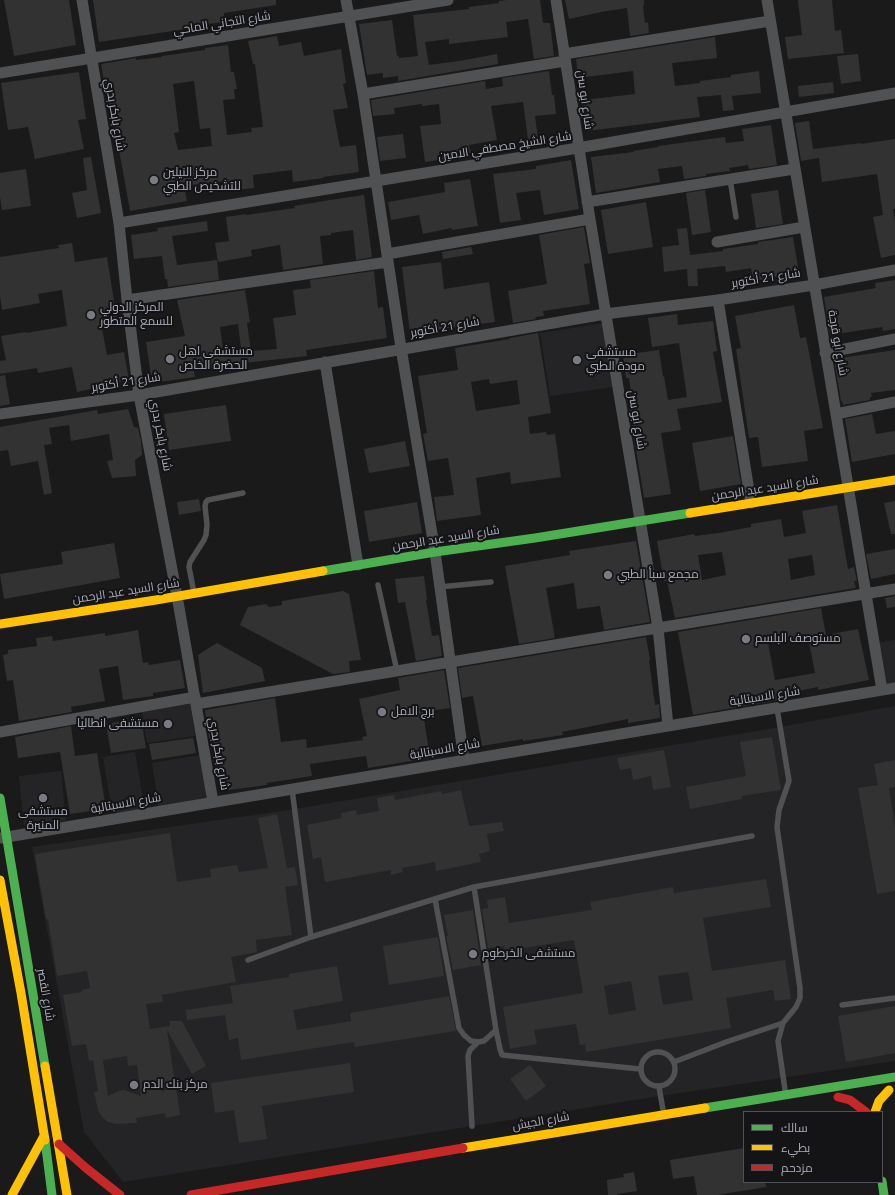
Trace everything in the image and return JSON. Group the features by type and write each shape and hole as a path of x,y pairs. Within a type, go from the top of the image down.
{"main road":[{"name":"شارع السيد عبد الرحمن","path":"0,624 177,596 434,552 895,480"},
{"name":"شارع القصر","path":"0,798 4,837 67,1195"},
{"name":"شارع القصر","path":"0,880 21,993 52,1195"},
{"name":"شارع الجيش","path":"191,1195 478,1146 664,1117 895,1077"},
{"path":"868,1081 872,1111"},
{"path":"865,1111 850,1100 835,1098 869,1094 892,1089"},
{"path":"875,1111 879,1101 892,1089"},
{"path":"12,1195 33,1159 44,1136"},
{"path":"59,1144 120,1195"},
{"path":"478,1146 480,1157"},
{"path":"360,1166 362,1177"},
{"path":"882,1183 884,1195"}],"street":[{"name":"شارع بابكر بدري","path":"82,0 119,223 139,395 177,596 213,802"},
{"path":"346,0 363,94 375,182 434,552 464,760"},
{"name":"شارع التجاني الماحي","path":"0,73 448,0"},
{"name":"شارع ابو سن","path":"556,0 578,148 658,628 668,726"},
{"name":"شارع ابو قرجة","path":"767,0 882,690"},
{"path":"363,94 770,21"},
{"name":"شارع الشيخ مصطفي الامين","path":"119,223 578,148 895,93"},
{"path":"587,202 794,169"},
{"path":"127,300 388,258 590,219"},
{"path":"717,242 804,227"},
{"name":"شارع 21 أكتوبر","path":"0,414 139,395 401,348 605,314 718,300 814,285 895,270"},
{"path":"718,300 752,503"},
{"path":"825,353 895,339"},
{"path":"325,362 358,565"},
{"path":"836,414 895,402"},
{"path":"0,732 397,671 895,589"},
{"name":"شارع الاسبتالية","path":"4,837 895,688"}],"lane":[{"path":"730,179 736,217"},
{"path":"194,593 189,567 190,562 206,535 206,502 208,500 243,493"},
{"path":"439,587 491,582"},
{"path":"378,585 397,671"},
{"path":"777,708 789,781 779,810 777,827 800,988 800,998 798,1003 783,1023 778,1041 786,1095"},
{"path":"292,789 311,937"},
{"path":"248,960 311,937 474,887 752,836"},
{"path":"474,887 496,1030 502,1055 640,1070"},
{"path":"435,899 459,1028 467,1038 478,1042 484,1041 496,1030"},
{"path":"842,1005 895,998"},
{"path":"674,1062 726,1042 783,1023"},
{"path":"472,1126 468,1056 470,1050 478,1042"},
{"path":"658,1051 664,1052 670,1056 674,1062 676,1068 675,1075 671,1081 659,1087 652,1086 646,1082 640,1070 645,1057 658,1051"},
{"path":"659,1087 664,1117"}],"shaded area":[{"name":"مستشفى مودة الطبي","path":"604,323 614,387 550,396 540,333"},
{"path":"895,640 895,683 885,684 878,643"},
{"name":"مستشفى انطاليا","path":"190,704 195,736 147,743 142,712"},
{"name":"مستشفى الخرطوم","path":"895,706 895,1061 660,1096 123,1182 84,1132 32,847 295,809 780,727"},
{"path":"135,752 145,812 113,817 103,757"},
{"path":"200,755 207,801 159,809 152,763"},
{"name":"مستشفى المنيرة","path":"61,771 66,821 24,826 19,776"}],"building":[{"path":"4,0 69,0 76,45 14,56"},
{"path":"93,0 276,0 276,5 224,13 225,22 198,25 198,27 99,42"},
{"path":"540,0 543,23 550,23 554,56 534,59 528,19 506,22 508,37 449,44 449,39 425,42 429,65 497,54 498,64 398,81 398,76 383,78 383,73 367,75 359,24 392,20 397,56 399,56 399,58 418,56 413,15 469,9 469,7 499,3 499,1"},
{"path":"565,0 644,0 643,6 645,23 648,22 649,33 630,36 627,8 569,19"},
{"path":"798,0 832,0 835,31 841,30 844,53 788,59 785,37 802,35"},
{"path":"277,36 279,46 301,42 304,56 341,49 346,83 343,84 348,108 333,110 340,147 356,145 359,172 293,182 292,170 253,175 254,188 226,191 224,181 184,186 187,201 130,211 112,111 109,112 101,64 136,58 136,60 162,57 228,45 231,72 234,72 237,89 234,89 235,99 223,100 227,135 252,132 251,128 263,127 255,64 253,64 248,41","holes":["194,81 200,129 210,128 212,146 178,150 174,133 179,132 173,84"]},
{"path":"715,37 717,58 672,63 675,86 700,83 700,81 731,77 731,75 759,71 761,93 732,96 734,110 723,111 721,95 697,97 700,117 587,131 583,100 635,94 633,71 578,78 576,59"},
{"path":"858,54 861,81 841,84 837,56"},
{"path":"549,71 556,114 535,116 538,138 528,140 523,102 491,106 497,140 469,145 471,153 458,155 459,157 425,162 420,126 441,124 439,104 422,106 422,104 394,108 395,114 373,116 371,100 485,81 486,89 503,86 502,78"},
{"path":"79,72 86,119 78,120 84,149 35,159 28,127 8,130 1,83"},
{"path":"833,82 834,93 799,97 798,86"},
{"path":"809,121 813,149 895,139 895,209 893,209 895,222 895,255 881,258 873,217 883,215 877,174 822,182 819,158 801,161 795,123"},
{"path":"771,125 777,165 749,169 748,165 729,168 730,171 684,179 682,166 658,169 660,182 596,193 591,157 634,152 633,151 658,146 725,137 726,143 744,141 742,129"},
{"path":"403,134 406,158 380,161 377,137"},
{"path":"91,157 101,213 77,218 72,193 87,190 83,158"},
{"path":"571,160 579,209 544,215 540,190 516,193 521,220 500,223 493,174 536,169 536,166"},
{"path":"26,169 31,206 2,210 0,197 0,173"},
{"path":"470,179 478,226 452,230 451,228 423,234 419,215 391,220 388,202 445,192 444,183"},
{"path":"705,190 711,232 692,235 686,193"},
{"path":"778,190 783,224 756,228 751,194"},
{"path":"364,195 372,257 356,260 353,230 320,236 323,264 283,270 280,245 251,250 252,256 218,262 215,243 229,241 226,217 295,208 294,206"},
{"path":"646,202 653,247 608,254 601,210"},
{"path":"207,221 208,231 172,236 177,265 217,260 219,280 168,287 167,279 165,279 162,256 134,259 131,235 158,231 157,228"},
{"path":"584,227 590,263 584,264 590,304 543,311 544,316 513,323 508,291 547,284 539,235"},
{"path":"687,228 690,255 723,251 723,249 758,244 758,242 793,237 799,273 753,281 751,268 726,272 725,266 697,269 698,286 688,286 687,269 664,272 662,247 679,245 677,229"},
{"path":"72,243 75,262 107,257 118,326 102,328 107,355 124,352 129,380 77,392 72,367 38,373 37,368 0,374 0,361 6,360 1,336 67,326 62,290 38,294 40,303 2,310 0,296 0,257 59,248 58,245"},
{"path":"471,247 473,254 443,259 442,252"},
{"path":"441,262 444,289 489,282 495,322 410,333 402,267"},
{"path":"374,271 378,308 383,307 387,338 306,350 307,356 244,363 194,371 195,377 152,383 146,342 185,336 177,300 245,290 250,322 247,323 251,351 277,349 273,318 296,315 293,290 311,288 310,280","holes":["238,324 241,348 223,350 220,327"]},
{"path":"895,280 895,329 883,331 882,327 830,335 824,297 876,288 875,283"},
{"path":"794,305 800,338 806,337 823,428 804,431 808,461 762,467 758,437 749,438 736,349 741,348 735,316"},
{"path":"677,314 678,325 713,321 717,351 713,352 722,402 677,409 681,430 661,433 671,494 644,498 629,407 633,406 629,378 626,378 623,355 659,350 668,400 687,397 679,343 652,347 648,318"},
{"path":"538,333 551,413 528,417 530,434 546,432 547,435 555,434 561,477 511,484 510,472 476,478 481,515 437,521 434,497 454,495 448,458 428,461 423,434 427,433 418,376 458,370 455,348","holes":["489,379 490,384 517,380 520,404 476,411 471,382"]},
{"path":"895,350 895,390 871,393 872,397 870,397 870,400 843,405 834,359"},
{"path":"5,375 10,404 0,406 0,376"},
{"path":"226,405 231,441 169,450 164,414"},
{"path":"128,409 134,427 138,428 141,441 142,455 135,460 136,476 112,478 107,461 113,460 109,434 71,441 69,425 49,428 52,444 44,445 52,493 44,495 38,461 11,466 8,450 0,451 0,427 97,410 98,414"},
{"path":"872,414 876,434 895,431 895,454 852,462 845,419"},
{"path":"733,436 741,484 700,491 692,443"},
{"path":"405,441 410,466 369,473 364,449"},
{"path":"199,499 201,511 179,515 177,502"},
{"path":"895,501 895,534 891,534 884,503"},
{"path":"417,502 422,533 369,542 364,511"},
{"path":"837,505 848,569 854,567 857,581 854,581 856,588 675,618 667,581 664,581 657,541 694,534 695,536 719,533 751,527 751,524 781,519 784,537 806,533 802,511","holes":["722,552 726,575 702,580 698,555","812,555 815,575 791,580 788,559"]},
{"path":"636,541 650,622 604,630 600,606 577,609 574,583 546,588 555,638 519,644 505,566 570,555 569,551"},
{"path":"114,543 120,578 4,599 0,574 63,564 61,552"},
{"path":"895,549 895,574 871,579 866,554"},
{"path":"424,576 432,636 439,635 442,656 416,661 405,602 398,603 395,579"},
{"path":"343,591 349,594 361,660 349,661 350,672 333,674 240,625 248,607 266,604 269,607 282,605 282,601"},
{"path":"895,596 895,607 887,608 885,598"},
{"path":"821,608 826,635 858,629 869,680 818,690 818,687 777,695 778,700 693,715 678,632","holes":["808,637 815,673 775,680 768,643"]},
{"path":"138,630 143,663 148,662 149,665 180,660 185,688 153,693 153,696 123,700 118,666 99,669 105,701 71,707 72,712 19,721 13,680 7,681 3,655 8,654 8,650 37,646 36,638 52,636 53,641 105,633 105,636"},
{"path":"646,637 655,705 659,704 660,718 628,723 628,719 562,732 563,735 523,741 523,739 482,746 473,696 462,698 458,668"},
{"path":"217,643 262,668 265,681 203,693 198,655"},
{"path":"444,670 450,708 423,712 430,758 368,768 366,756 310,764 312,776 267,783 267,785 222,791 215,743 210,744 205,710 275,698 281,742 306,739 307,748 363,740 362,737 367,736 359,699 400,690 398,678"},
{"path":"141,718 146,748 111,753 106,724"},
{"path":"71,726 75,756 97,753 106,809 70,814 60,752 18,758 15,737"},
{"path":"772,737 781,790 742,796 742,799 690,809 686,787 746,776 740,742"},
{"path":"193,738 196,753 152,760 149,744"},
{"path":"664,750 671,787 653,790 651,776 633,780 631,768 620,770 617,758"},
{"path":"895,760 895,787 889,788 895,827 895,891 877,894 858,788 878,785 874,764"},
{"path":"461,790 469,826 502,822 504,831 487,834 490,851 479,854 481,862 436,871 435,862 402,868 403,872 391,875 391,870 325,882 321,857 313,859 307,825 342,818 341,813 356,810 357,815 379,811 377,798 394,795 395,800 441,791 442,794"},
{"path":"277,814 287,868 295,867 298,885 285,887 292,935 256,940 257,952 231,957 236,982 162,995 163,1002 146,1004 150,1029 170,1026 170,1021 182,1021 206,1066 192,1074 167,1030 175,1083 161,1091 176,1088 180,1115 166,1118 165,1113 136,1118 137,1123 116,1124 108,1122 102,1117 98,1110 94,1092 98,1091 93,1060 89,1061 86,1044 72,1046 63,995 82,992 82,990 90,988 87,971 57,976 48,919 46,920 35,854 170,833 177,882 211,877 210,869 237,865 239,872 268,868 258,818","holes":["127,1056 128,1066 137,1065 141,1096 124,1090 108,1096 103,1060"]},
{"path":"766,879 771,907 703,918 712,971 785,960 791,999 775,1001 773,990 726,998 731,1028 586,1052 585,1044 580,1045 576,1024 534,1030 537,1044 510,1049 503,1007 583,993 574,940 505,951 504,946 488,948 482,909 488,908 487,900 505,897 509,923 592,910 590,902 673,887 674,893","holes":["688,972 693,1000 663,1005 658,976","631,981 636,1010 609,1015 604,986"]},
{"path":"473,910 481,965 453,970 446,936 448,936 444,915"},
{"path":"438,937 444,976 389,985 383,946"},
{"path":"337,966 343,1001 293,1010 297,1030 351,1021 350,1013 449,996 456,1031 355,1047 354,1042 241,1060 238,1038 229,1040 225,1015 187,1020 186,1010 233,1003 230,986 289,977 289,974"},
{"path":"895,1006 895,1053 846,1062 838,1016"},
{"path":"350,1063 354,1092 262,1106 267,1139 239,1143 234,1110 215,1113 211,1083"},
{"path":"530,1065 546,1086 526,1101 510,1079"},
{"path":"743,1148 743,1183 765,1183 766,1187 717,1195 697,1195 694,1176 673,1179 670,1160"},
{"path":"634,1172 637,1191 617,1195 608,1195 607,1180 624,1177 623,1174"}],"traffic: fast":[{"path":"323,571 435,552 535,538 690,513"},
{"path":"0,798 45,1066"},
{"path":"705,1108 895,1077"},
{"path":"45,1140 52,1195"},
{"path":"882,1183 884,1195"}],"traffic: slow":[{"path":"690,513 895,480"},
{"path":"0,624 156,600 323,571"},
{"path":"0,880 21,993 45,1140"},
{"path":"45,1066 67,1195"},
{"path":"875,1111 879,1101 889,1090"},
{"path":"463,1148 705,1108"},
{"path":"12,1195 44,1136"}],"traffic: jam":[{"path":"838,1097 850,1100 865,1111"},
{"path":"59,1144 120,1195"},
{"path":"191,1195 463,1148"}],"place":[{"name":"مركز النيلين للتشخيص الطبي","path":"154,180"},
{"name":"المركز الدولي للسمع المتطور","path":"91,315"},
{"name":"مستشفى اهل الحضرة الخاص","path":"170,359"},
{"name":"مستشفى مودة الطبي","path":"577,360"},
{"name":"مجمع سبأ الطبي","path":"608,575"},
{"name":"مستوصف البلسم","path":"746,639"},
{"name":"برج الامل","path":"382,712"},
{"name":"مستشفى انطاليا","path":"168,724"},
{"name":"مستشفى المنيرة","path":"43,798"},
{"name":"مستشفى الخرطوم","path":"473,954"},
{"name":"مركز بنك الدم","path":"134,1085"}]}
